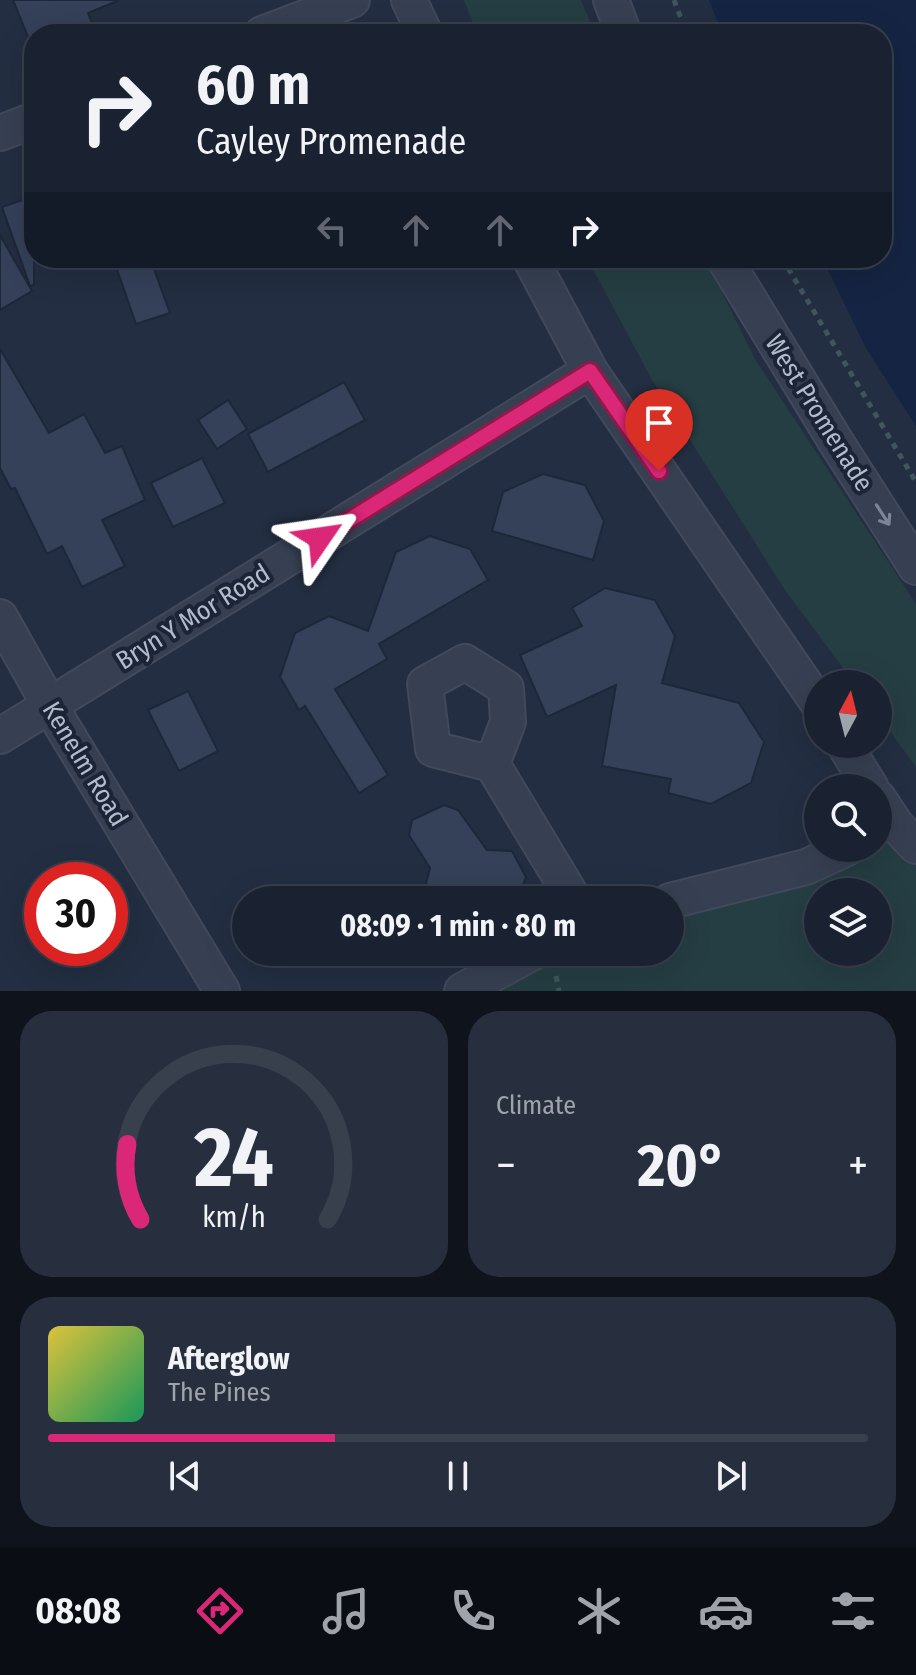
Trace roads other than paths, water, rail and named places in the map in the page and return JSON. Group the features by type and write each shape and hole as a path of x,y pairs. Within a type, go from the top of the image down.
{"street":[{"path":"288,24 352,0"},
{"path":"409,0 420,24"},
{"path":"611,0 620,24"},
{"path":"0,133 24,124"},
{"path":"535,268 590,371 804,683"},
{"name":"West Promenade","path":"730,268 916,567"},
{"name":"Bryn Y Mor Road","path":"0,736 590,371"},
{"name":"Kenelm Road","path":"0,617 50,706 222,991"},
{"path":"492,764 566,886"},
{"path":"684,898 817,862"},
{"path":"462,991 508,966"}],"water":[{"path":"709,0 916,0 916,426 866,348 827,268 892,268 892,24 718,24"}]}
